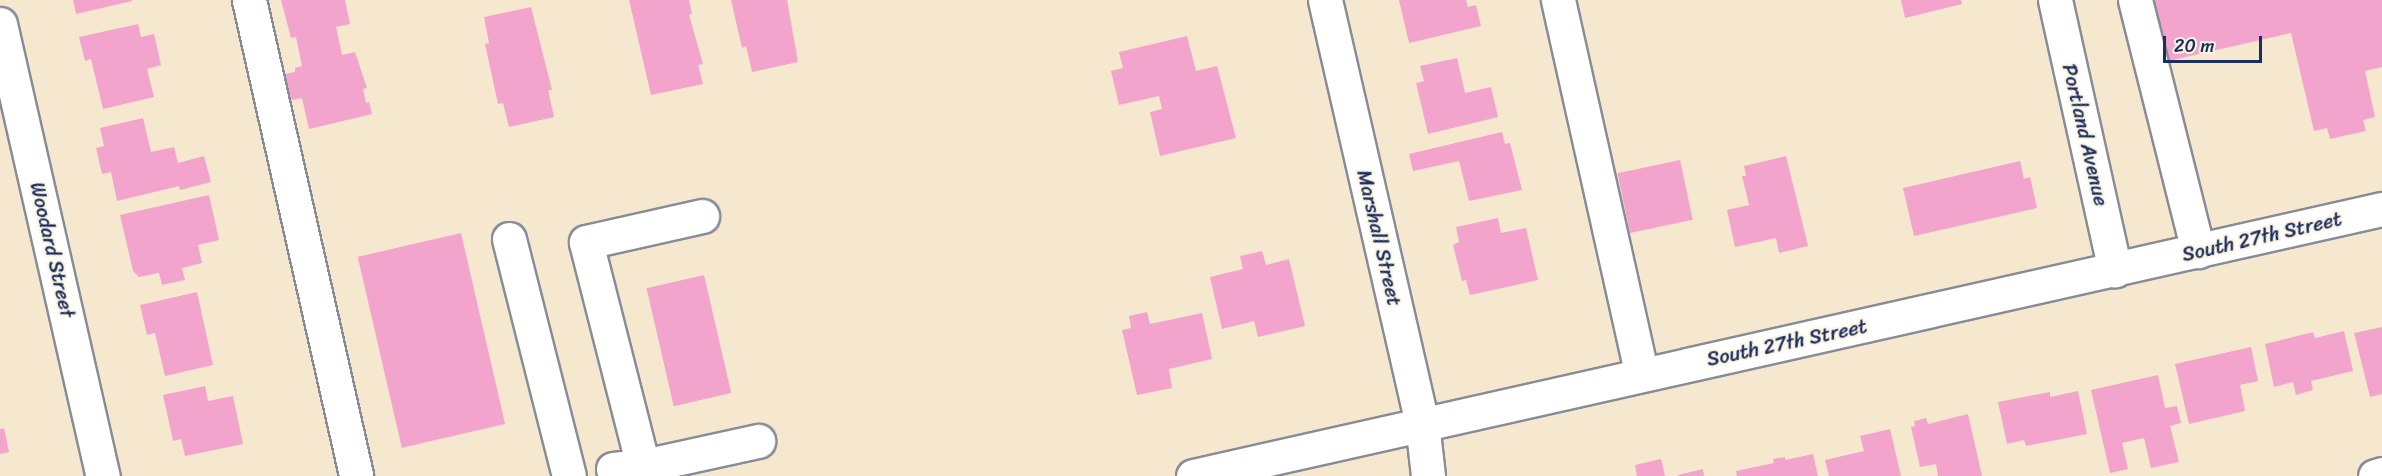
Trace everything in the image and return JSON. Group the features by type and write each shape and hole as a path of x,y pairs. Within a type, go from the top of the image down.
{"street":[{"path":"249,0 356,476"},
{"name":"Marshall Street","path":"1324,0 1422,423 1428,476"},
{"path":"1558,0 1642,375"},
{"name":"Portland Avenue","path":"2055,0 2115,270"},
{"path":"2135,0 2199,251"},
{"name":"Woodard Street","path":"0,24 103,476"},
{"name":"South 27th Street","path":"1193,476 2382,209"},
{"path":"624,470 586,242 702,216"},
{"path":"509,239 571,476 624,470 758,441"},
{"path":"2376,476 2382,474"}],"building":[{"path":"73,0 132,0 132,1 76,14"},
{"path":"281,0 345,0 350,24 336,27 342,55 355,52 367,88 363,89 366,103 369,102 372,114 309,129 302,98 291,100 285,74 295,72 295,68 302,66 296,37 291,38"},
{"path":"629,0 689,0 692,14 689,15 703,64 698,65 703,84 651,95"},
{"path":"731,0 787,0 798,62 752,72 746,46 742,48"},
{"path":"1399,0 1466,0 1468,7 1476,5 1481,26 1409,43"},
{"path":"1901,0 1961,0 1962,4 1905,18"},
{"path":"2154,0 2382,0 2382,67 2365,71 2375,117 2363,120 2366,131 2330,139 2327,128 2314,131 2291,33 2168,61"},
{"path":"531,7 552,90 548,90 554,117 509,127 503,103 498,104 485,44 489,43 484,17"},
{"path":"138,24 141,37 154,34 161,65 147,69 154,97 103,109 91,59 85,61 79,37"},
{"path":"1187,36 1196,71 1217,66 1236,138 1160,156 1150,112 1162,109 1159,96 1119,105 1111,71 1123,68 1119,52"},
{"path":"1457,58 1465,93 1491,87 1498,117 1428,134 1416,83 1424,81 1420,66"},
{"path":"143,118 151,152 174,147 178,163 204,156 211,182 180,190 179,186 117,201 111,172 102,174 96,148 104,146 100,128"},
{"path":"1502,132 1505,144 1510,143 1522,190 1469,201 1459,161 1413,171 1409,154"},
{"path":"1786,156 1808,246 1779,253 1776,238 1735,247 1727,210 1749,205 1742,176 1746,176 1744,166"},
{"path":"1680,160 1693,220 1630,233 1617,173"},
{"path":"2020,161 2024,179 2030,177 2037,208 1914,236 1903,188"},
{"path":"209,195 219,240 198,245 202,263 182,268 185,280 162,285 159,273 139,277 133,271 120,215"},
{"path":"1498,218 1501,233 1526,228 1538,280 1470,295 1466,280 1462,281 1453,245 1459,242 1456,227"},
{"path":"461,233 505,424 402,448 358,257"},
{"path":"1262,251 1266,265 1289,259 1305,326 1258,337 1254,321 1222,329 1210,277 1243,269 1240,256"},
{"path":"704,275 731,393 674,406 647,288"},
{"path":"197,292 213,365 165,376 155,333 147,335 140,305"},
{"path":"1147,312 1150,324 1202,313 1212,359 1169,369 1172,388 1137,395 1122,330 1131,328 1129,316"},
{"path":"2382,327 2382,394 2370,397 2354,333"},
{"path":"2344,331 2353,371 2311,381 2313,390 2296,395 2293,382 2274,387 2265,344 2313,332 2315,338"},
{"path":"2251,347 2258,381 2240,385 2245,411 2189,424 2175,364"},
{"path":"2158,375 2165,408 2177,406 2181,423 2170,426 2179,462 2151,468 2144,438 2122,443 2128,469 2110,473 2091,390"},
{"path":"205,386 208,401 233,396 243,444 185,456 181,439 173,441 163,395"},
{"path":"2078,391 2087,434 2026,446 2024,440 2007,444 1998,402 2050,392 2050,397"},
{"path":"1968,414 1982,476 1938,476 1936,464 1920,467 1911,427 1915,426 1914,421 1926,418 1928,424"},
{"path":"4,428 9,452 0,454 0,429"},
{"path":"1890,429 1901,476 1829,476 1825,460 1864,451 1860,436"},
{"path":"1813,454 1818,476 1737,476 1736,471 1774,463 1773,459 1785,457 1785,460"},
{"path":"1661,459 1665,476 1637,476 1635,465"},
{"path":"1703,469 1704,476 1678,476 1678,475"}]}
